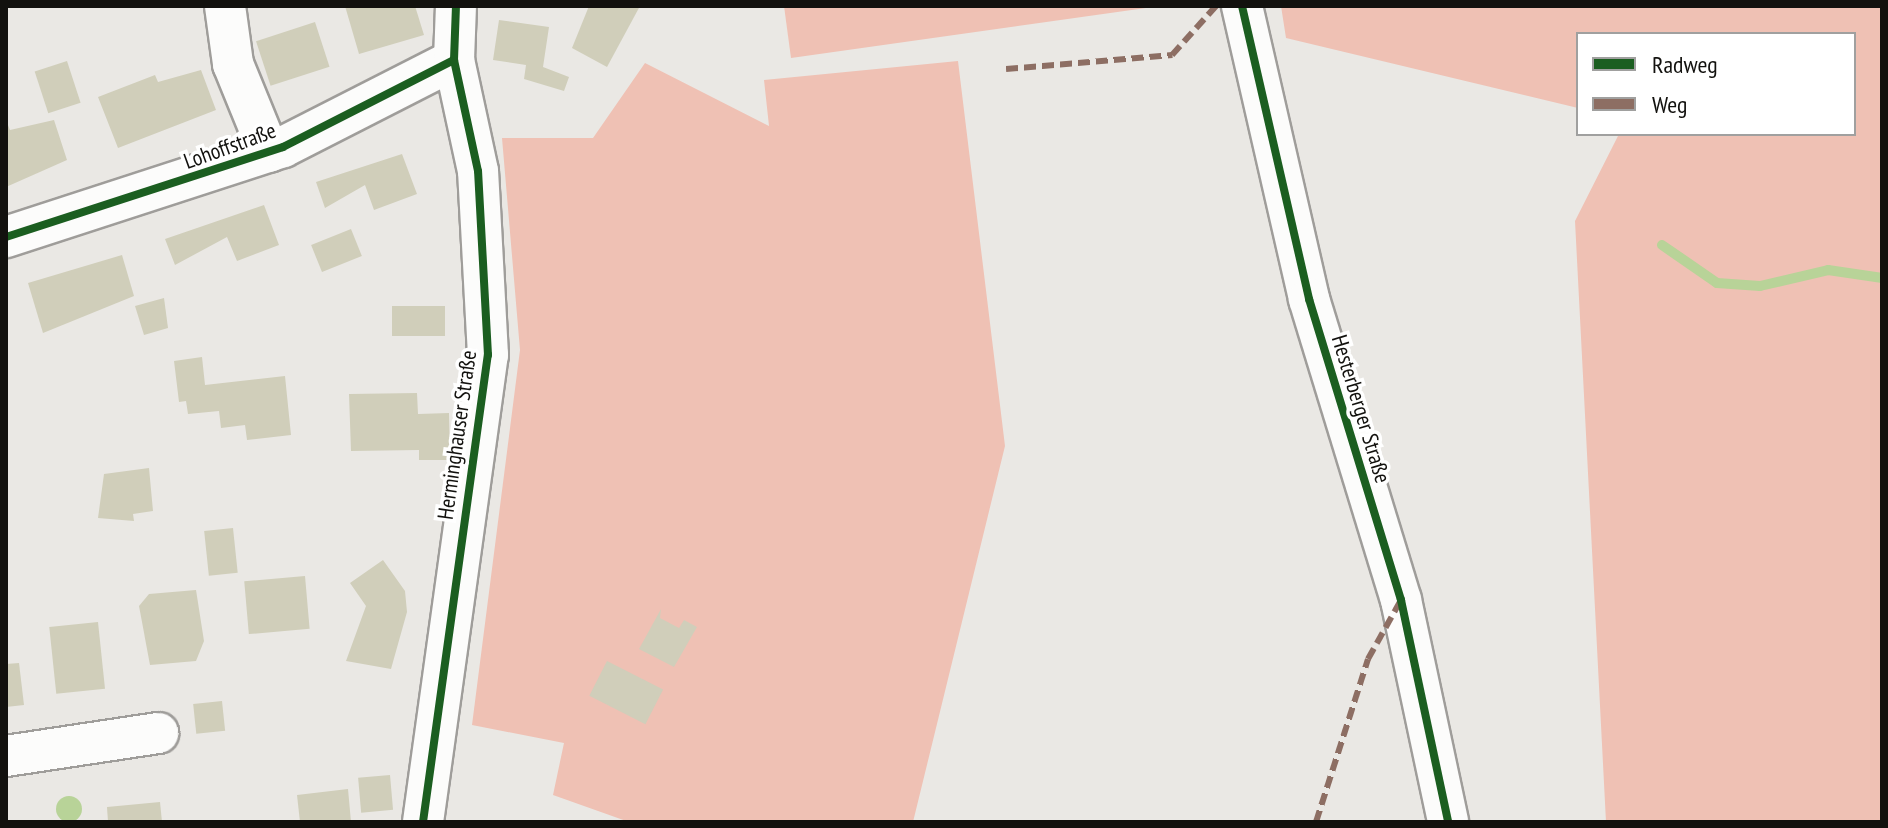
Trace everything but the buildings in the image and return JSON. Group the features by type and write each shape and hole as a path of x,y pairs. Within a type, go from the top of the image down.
{"street":[{"path":"225,6 233,64 269,152"},
{"name":"Herminghauser Straße","path":"423,822 488,355 478,171 454,60 456,6"},
{"name":"Hesterberger Straße","path":"1242,6 1309,299 1401,600 1448,822"},
{"name":"Lohoffstraße","path":"6,237 269,152 454,60"},
{"path":"6,756 158,733"}],"shaded area":[{"path":"784,6 1160,6 791,58"},
{"path":"1281,6 1882,6 1882,822 1606,822 1575,221 1618,136 1856,136 1856,32 1576,32 1576,108 1286,38"},
{"path":"958,61 1005,446 913,822 629,822 553,795 564,743 472,725 520,350 502,138 593,138 645,63 769,126 764,80"},
{"path":"69,796 78,800 82,809 78,818 69,822 60,818 56,809 60,800"}],"waterway":[{"path":"1662,245 1717,283 1760,286 1828,270 1882,278"}],"marked path":[{"path":"1006,69 1172,55 1216,6"},
{"path":"1316,822 1368,659 1401,600"}],"cycle path":[{"path":"423,822 488,355 478,171 454,60 456,6"},
{"path":"1242,6 1309,299 1401,600 1448,822"},
{"path":"6,237 283,147 454,60"}]}
